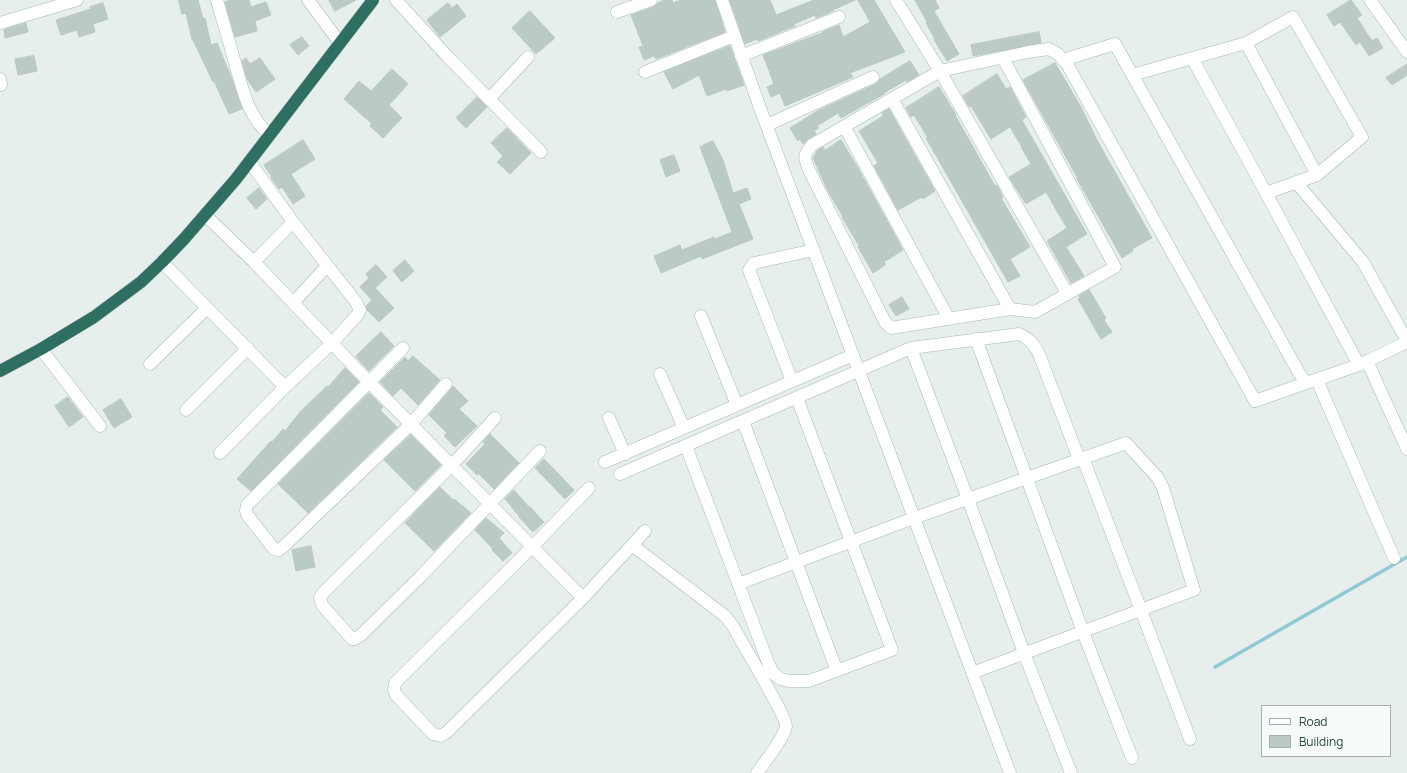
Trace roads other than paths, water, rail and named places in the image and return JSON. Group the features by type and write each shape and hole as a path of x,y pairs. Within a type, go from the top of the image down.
{"highway":[{"path":"0,371 41,349 94,317 141,282 162,262 205,215 250,162 373,0"}],"street":[{"path":"0,23 77,0"},
{"path":"217,0 240,81 252,115 259,126 270,135"},
{"path":"308,0 340,43"},
{"path":"396,0 541,152"},
{"path":"617,12 651,0"},
{"path":"722,0 741,56 1010,773"},
{"path":"896,0 940,71 1067,293"},
{"path":"1370,0 1407,52"},
{"path":"741,56 839,17"},
{"path":"1132,75 1246,43 1293,17 1362,137 1317,175 1266,193"},
{"path":"645,72 734,36"},
{"path":"1246,43 1317,175"},
{"path":"1063,60 1114,44 1294,364 1312,382 1394,558"},
{"path":"1003,58 1115,267 1035,312 1010,309 891,328 885,322 804,159 806,151 812,145 940,71 1028,52 1049,49 1058,54 1071,71 1255,401 1363,363 1407,341 1363,262 1296,182"},
{"path":"489,99 528,57"},
{"path":"1192,58 1266,193 1363,363 1407,449"},
{"path":"767,125 873,77"},
{"path":"892,99 1010,309"},
{"path":"844,126 949,319"},
{"path":"220,453 332,343 360,310 356,302 293,222 250,162"},
{"path":"205,215 254,262 370,383 583,598"},
{"path":"254,262 293,222"},
{"path":"792,381 749,270 754,263 814,250"},
{"path":"162,262 286,387"},
{"path":"293,303 327,266"},
{"path":"150,364 208,308"},
{"path":"701,316 737,405"},
{"path":"620,474 911,348 1019,334 1026,337 1033,343 1039,354 1141,610 1190,739"},
{"path":"976,339 1083,632 1132,758"},
{"path":"186,410 248,348"},
{"path":"403,348 370,383 247,505 246,511 248,516 274,549 279,550 283,547 411,424 446,384"},
{"path":"911,348 968,498 1024,654 1071,773"},
{"path":"41,349 100,426"},
{"path":"605,462 853,355"},
{"path":"660,374 684,428"},
{"path":"686,446 769,665 774,674 781,679 797,682 809,681 892,650 797,398"},
{"path":"495,418 452,465 322,594 320,598 322,605 352,639 355,639 361,635 420,577 540,451"},
{"path":"609,418 625,454"},
{"path":"743,421 837,671"},
{"path":"738,584 968,498 1126,443 1158,478 1163,488 1194,590 972,673"},
{"path":"589,488 532,547 395,683 394,690 396,695 431,732 438,736 447,732 583,598 645,531"},
{"path":"632,545 725,616 772,696 785,720 786,725 782,737 757,773"}],"waterway":[{"path":"1215,667 1407,557"}]}
